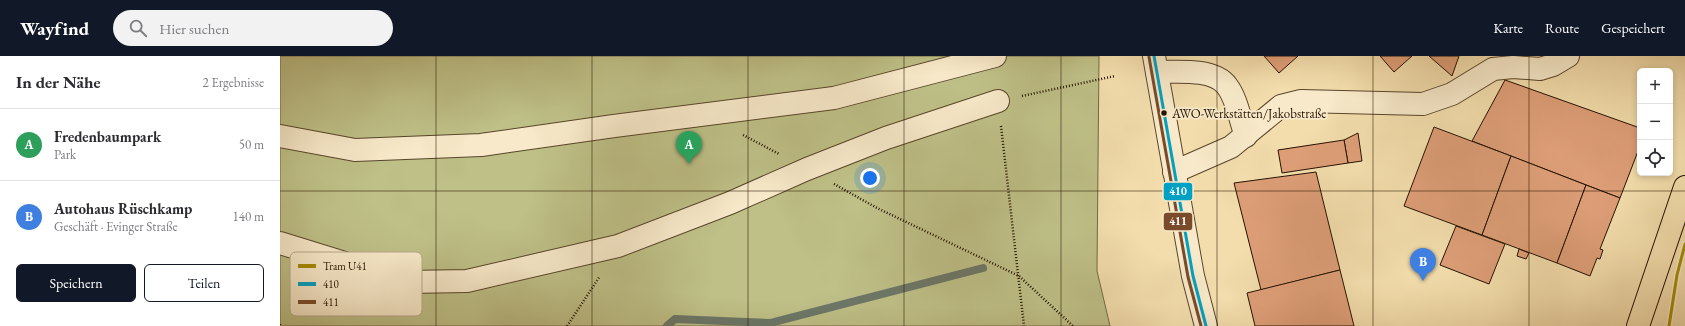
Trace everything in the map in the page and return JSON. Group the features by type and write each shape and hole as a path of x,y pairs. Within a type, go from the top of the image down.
{"main road":[{"path":"1638,326 1685,187"}],"street":[{"path":"280,136 355,150 481,145 614,126 834,98 995,56"},
{"path":"1174,172 1232,147 1280,106 1301,101 1423,104 1452,94 1493,69 1513,67 1540,70 1553,65 1568,56"},
{"path":"1206,326 1193,276 1155,64 1216,76 1227,85 1246,136"},
{"path":"422,282 468,281 618,246 730,203 807,169 886,138 998,101"},
{"path":"280,243 309,252"}],"path":[{"path":"1024,326 998,101 1115,76"},
{"path":"740,132 877,208 1019,276 1073,326"},
{"path":"568,326 618,246"}],"green space":[{"path":"280,56 1099,56 1097,271 1110,326 280,326"}],"building":[{"path":"1264,56 1298,56 1279,73"},
{"path":"1380,56 1412,56 1394,72"},
{"path":"1429,56 1459,56 1452,76"},
{"path":"1505,80 1637,127 1637,154 1620,198 1472,141"},
{"path":"1434,127 1511,156 1482,235 1404,206"},
{"path":"1358,133 1362,161 1348,163 1344,140"},
{"path":"1344,140 1348,163 1282,173 1278,150"},
{"path":"1511,156 1586,185 1557,263 1482,235"},
{"path":"1316,172 1340,270 1261,290 1234,183"},
{"path":"1586,185 1620,198 1600,249 1603,250 1600,259 1597,258 1590,276 1557,263"},
{"path":"1456,226 1505,244 1489,284 1440,265"},
{"path":"1519,249 1529,253 1526,259 1517,256"},
{"path":"1340,270 1354,326 1255,326 1247,293"}],"waterway":[{"path":"667,326 675,319 770,323 983,268"}],"tram line":[{"name":"U41","path":"1669,326 1677,275 1685,244"}],"transit line":[{"name":"410","path":"1154,56 1193,276 1206,326"},
{"name":"411","path":"1149,57 1188,277 1201,326"}],"place":[{"name":"AWO-Werkstätten/Jakobstraße","path":"1164,113"},
{"name":"Fredenbaumpark","path":"689,164"},
{"name":"Autohaus Rüschkamp","path":"1423,281"}]}
